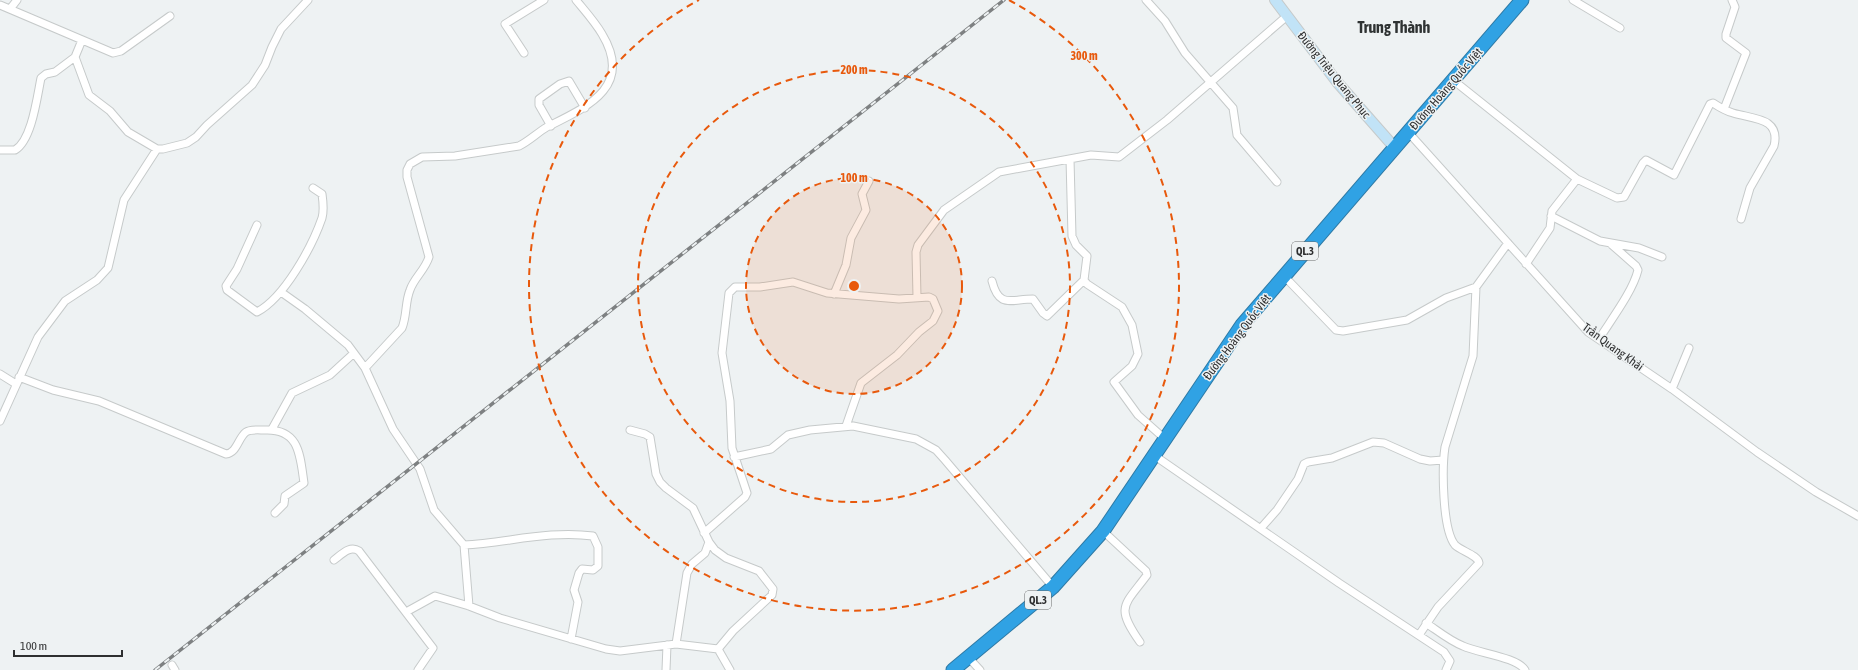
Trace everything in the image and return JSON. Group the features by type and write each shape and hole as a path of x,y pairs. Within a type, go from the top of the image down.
{"highway":[{"name":"Đường Hoàng Quốc Việt","path":"952,670 1054,587 1103,531 1242,325 1522,0"}],"main road":[{"name":"Đường Triệu Quang Phục","path":"1275,0 1337,82 1395,148"}],"street":[{"path":"10,10 17,0"},
{"path":"75,57 89,95 110,111 128,132 157,149 163,149 192,141 207,125 246,91 266,65 272,47 281,29 308,0"},
{"path":"524,53 505,24 544,0"},
{"path":"365,368 402,328 405,322 409,292 427,264 429,257 407,177 407,170 410,164 422,158 455,156 519,146 550,126 585,108 606,88 612,74 613,60 609,46 602,33 576,0"},
{"path":"1146,0 1165,20 1185,53 1233,108 1236,129 1241,141 1277,182"},
{"path":"1573,0 1620,28"},
{"path":"1724,109 1746,56 1744,50 1729,42 1726,38 1735,7 1732,0"},
{"path":"0,5 82,40 117,53 170,16"},
{"path":"917,297 916,252 918,245 944,210 999,172 1097,155 1119,157 1167,120 1288,16"},
{"path":"5,151 15,150 22,144 33,118 41,78 46,74 55,72 75,57 82,40"},
{"path":"1453,80 1577,179 1617,198 1624,196 1643,162 1646,160 1674,175 1692,142 1707,106 1713,103 1724,109 1763,120 1774,130 1776,138 1774,146 1746,196 1741,219"},
{"path":"550,126 539,104 539,99 560,84 569,81 585,108"},
{"name":"Trần Quang Khải","path":"1408,132 1588,332 1672,389 1757,452 1809,488 1858,516"},
{"path":"0,421 34,343 60,306 97,280 108,268 124,200 157,149"},
{"path":"992,281 995,291 1001,299 1009,301 1033,299 1047,316 1084,280 1087,256 1076,245 1072,236 1070,159"},
{"path":"1526,264 1550,228 1552,223 1552,211 1577,179"},
{"path":"834,294 846,265 851,238 866,210 862,194 869,181"},
{"path":"257,225 240,264 226,288 257,312 281,292 304,254 322,218 322,194 313,188"},
{"path":"1551,216 1600,241 1639,248 1662,257"},
{"path":"1284,276 1334,328 1341,332 1407,320 1446,298 1476,287 1508,243"},
{"path":"1599,339 1637,276 1638,270 1636,266 1611,244"},
{"path":"1084,280 1087,284 1122,307 1128,315 1132,325 1138,354 1132,366 1114,382 1138,415 1164,439"},
{"path":"704,533 745,497 746,493 734,457 731,439 730,401 722,353 729,292 735,287 766,286 793,282 821,292 834,294 899,299 929,297 934,299 937,305 936,316 896,355 860,383 846,426"},
{"path":"1419,635 1438,607 1479,562 1459,548 1451,538 1444,502 1443,460 1448,436 1474,356 1476,287"},
{"path":"281,292 305,309 354,353 365,368 389,422 420,470 434,510 464,545 469,606"},
{"path":"1672,389 1689,348"},
{"path":"272,429 292,393 330,375 354,353"},
{"path":"0,374 16,384"},
{"path":"19,377 53,390 99,401 226,454 233,451 245,432 249,430 272,429 286,434 296,444 299,450 304,483 285,496 284,504 275,513"},
{"path":"734,457 771,449 788,435 810,430 846,426 905,435 926,443 936,450 1054,587"},
{"path":"630,430 650,437 656,474 660,482 693,508 704,533 715,550 726,558 759,571 774,592 718,649"},
{"path":"1261,528 1277,510 1298,479 1304,464 1308,462 1332,458 1373,442 1384,443 1420,459 1430,461 1443,460"},
{"path":"1155,456 1261,528 1339,584 1419,635 1448,656 1450,661 1446,670"},
{"path":"1103,531 1146,571 1147,575 1133,590 1124,607 1128,625 1140,642"},
{"path":"464,545 492,544 552,536 593,536 598,547 598,566 593,570 582,569 579,573 574,590 578,602 571,639"},
{"path":"676,644 686,573 689,568 705,553 709,542"},
{"path":"334,560 350,549 359,551 406,612 433,648 418,670"},
{"path":"406,612 435,596 469,606 500,618 613,651 667,644 718,649"},
{"path":"1426,623 1463,647 1514,662 1523,666 1525,670"},
{"path":"666,670 667,644"},
{"path":"718,649 730,670"},
{"path":"968,657 980,670"}],"railway":[{"path":"155,670 1004,0"}],"district":[{"name":"Trung Thành","path":"1394,27"}]}
